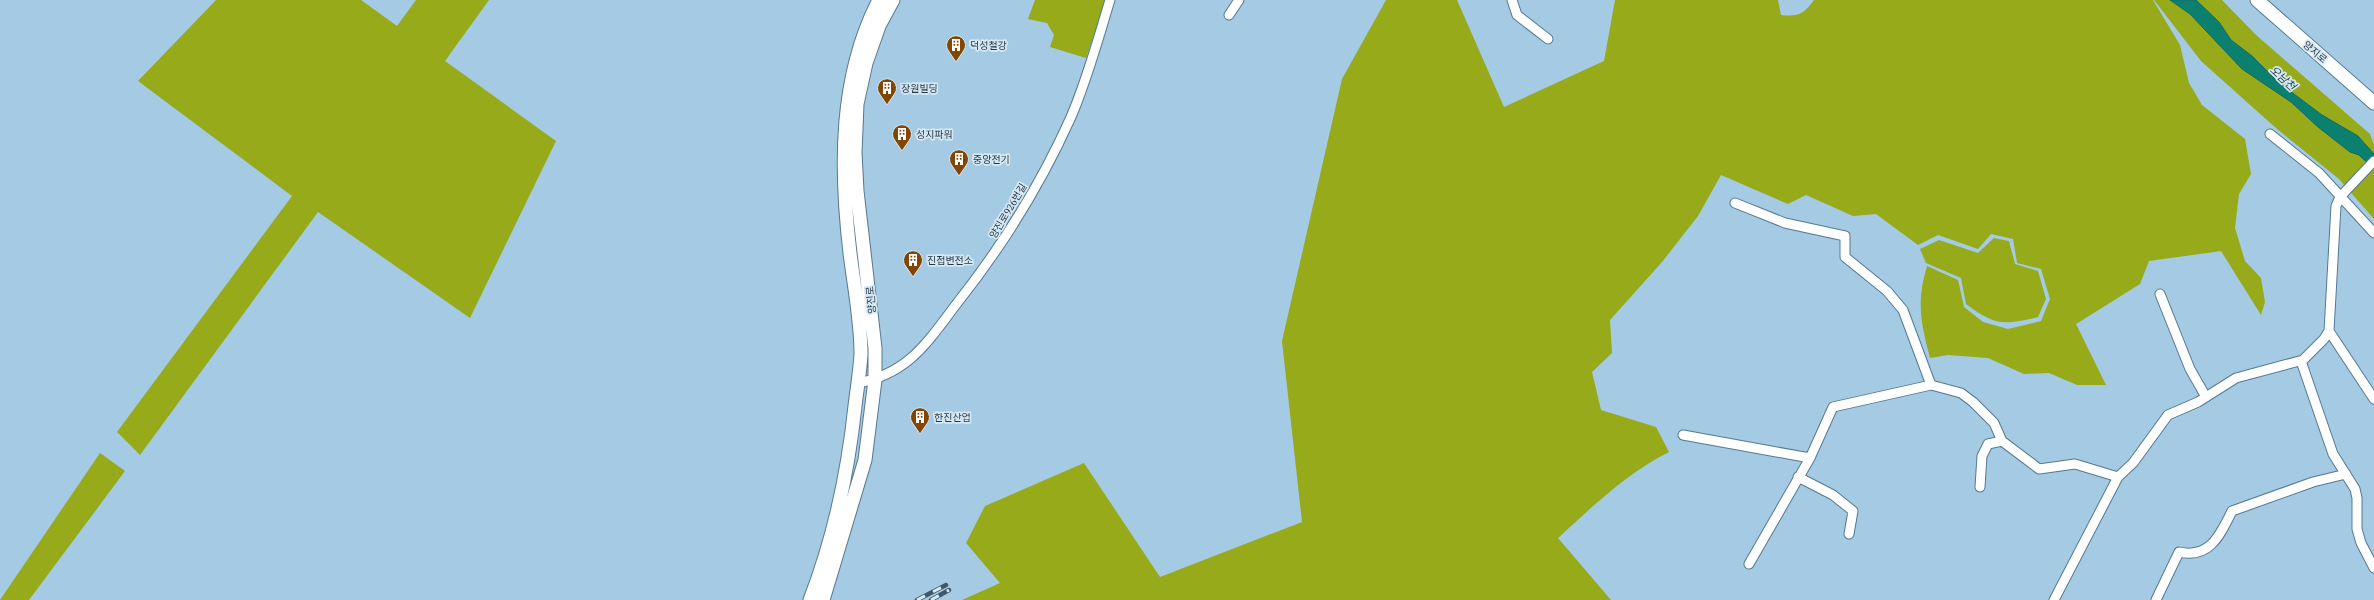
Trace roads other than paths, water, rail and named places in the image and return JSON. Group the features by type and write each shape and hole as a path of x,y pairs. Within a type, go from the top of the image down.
{"main road":[{"name":"양진로","path":"810,600 835,522 848,460 858,383 860,327 850,251 844,143 846,108 853,73 864,35 879,0"},
{"name":"양진로","path":"823,600 865,460 875,380 875,348 855,153 857,104 866,64 879,26 893,0"},
{"name":"양지로","path":"2257,0 2374,103"}],"street":[{"name":"양진로926번길","path":"858,383 875,380 909,362 984,269 1013,226 1050,161 1071,116 1110,0"},
{"path":"1229,15 1240,0"},
{"path":"1512,0 1517,15 1548,39"},
{"path":"2270,134 2319,173 2374,232"},
{"path":"2054,600 2118,477 2133,463 2168,415 2206,397 2236,378 2300,361 2324,339 2329,331 2334,214 2340,197 2374,161"},
{"path":"1735,203 1785,223 1846,236 1845,257 1887,291 1903,310 1931,385"},
{"path":"2160,294 2190,369 2206,397"},
{"path":"2329,331 2374,399"},
{"path":"2300,361 2333,454 2351,480 2357,498 2357,529 2361,543 2374,568"},
{"path":"1749,564 1810,458 1833,407 1931,385 1961,393 1973,402 1994,423 2002,440 2039,469 2075,464 2118,477"},
{"path":"1683,435 1810,458"},
{"path":"1980,487 1982,456 1988,444 2002,440"},
{"path":"2156,600 2179,552 2190,554 2201,552 2218,538 2232,511 2313,482 2346,474"},
{"path":"1798,477 1833,496 1853,511 1849,534"}],"railway":[{"path":"917,600 946,585"},
{"path":"931,600 949,590"}],"place":[{"name":"덕성철강","path":"956,62"},
{"name":"장원빌딩","path":"887,105"},
{"name":"성지파워","path":"902,151"},
{"name":"중앙전기","path":"959,176"},
{"name":"진접변전소","path":"913,277"},
{"name":"한진산업","path":"920,434"}],"water label":[{"name":"오남천","path":"2283,78"}]}
